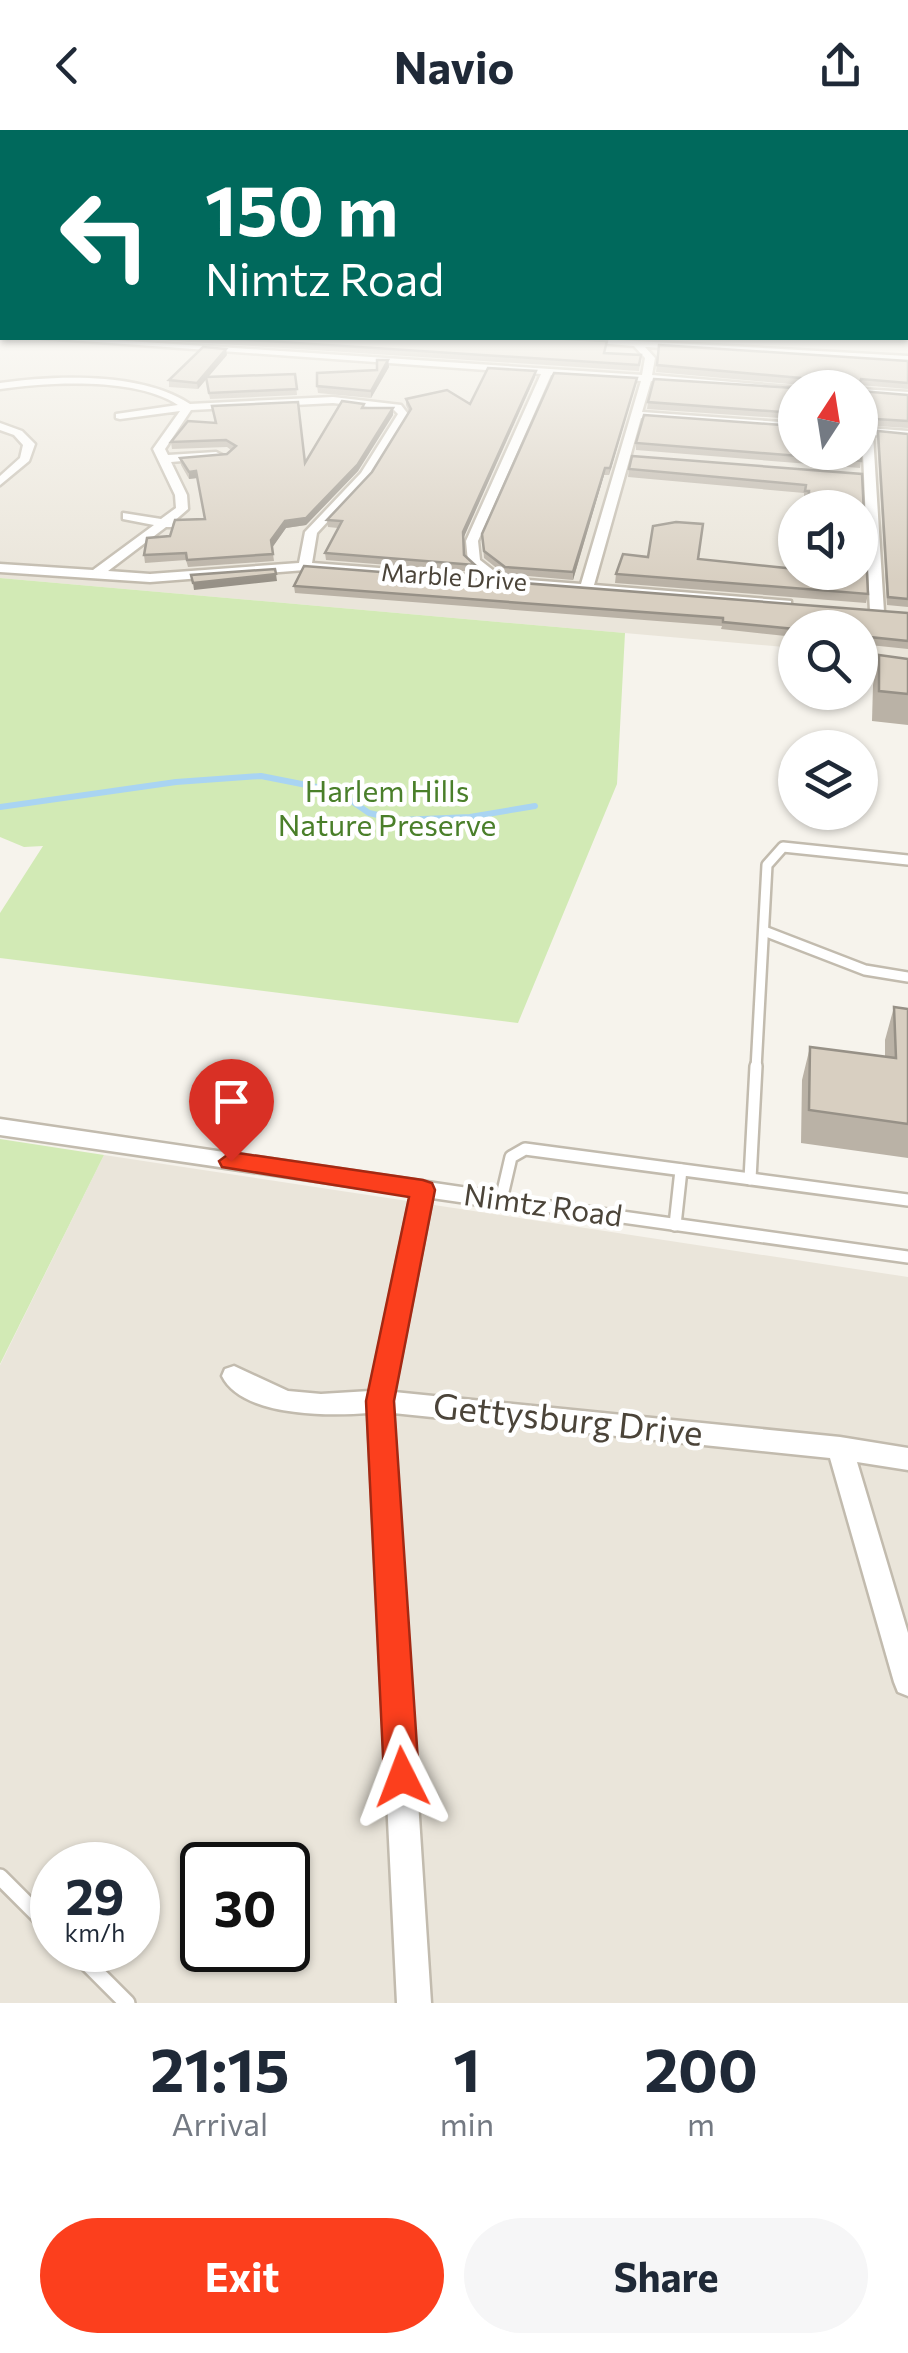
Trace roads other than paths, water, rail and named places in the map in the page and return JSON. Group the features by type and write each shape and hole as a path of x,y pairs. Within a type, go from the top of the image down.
{"street":[{"path":"120,416 177,408"},
{"path":"94,576 168,524 182,509 181,495 158,449 187,408"},
{"path":"305,566 311,532 365,476 398,428 402,414 398,408"},
{"path":"499,580 474,562 472,541 532,408"},
{"path":"588,586 638,408"},
{"path":"636,415 778,425"},
{"path":"0,426 29,444 25,459 0,482"},
{"path":"878,431 908,434"},
{"path":"163,459 228,454"},
{"path":"624,456 643,457"},
{"path":"867,470 877,610"},
{"path":"850,474 868,476"},
{"path":"127,516 168,524"},
{"name":"Marble Drive","path":"0,568 150,578 305,566 800,605"},
{"path":"878,612 892,613"},
{"name":"Nimtz Road","path":"0,1126 501,1200"},
{"path":"414,2003 380,1401 423,1190"},
{"name":"Gettysburg Drive","path":"234,1376 286,1404 323,1406 380,1401 840,1448 908,1459"},
{"path":"840,1448 908,1682"}],"lane":[{"path":"750,1179 767,865 783,847 908,860"},
{"path":"764,931 865,970 908,977"},
{"path":"501,1200 511,1157 525,1149 908,1200"},
{"path":"676,1225 681,1170"},
{"name":"Nimtz Road","path":"501,1200 908,1257"},
{"path":"0,1878 30,1907"},
{"path":"96,1972 128,2003"}],"waterway":[{"path":"0,807 176,782 261,776 337,791 369,813 400,820 470,817 535,806"}],"park label":[{"name":"Harlem Hills Nature Preserve","path":"387,809"}]}
